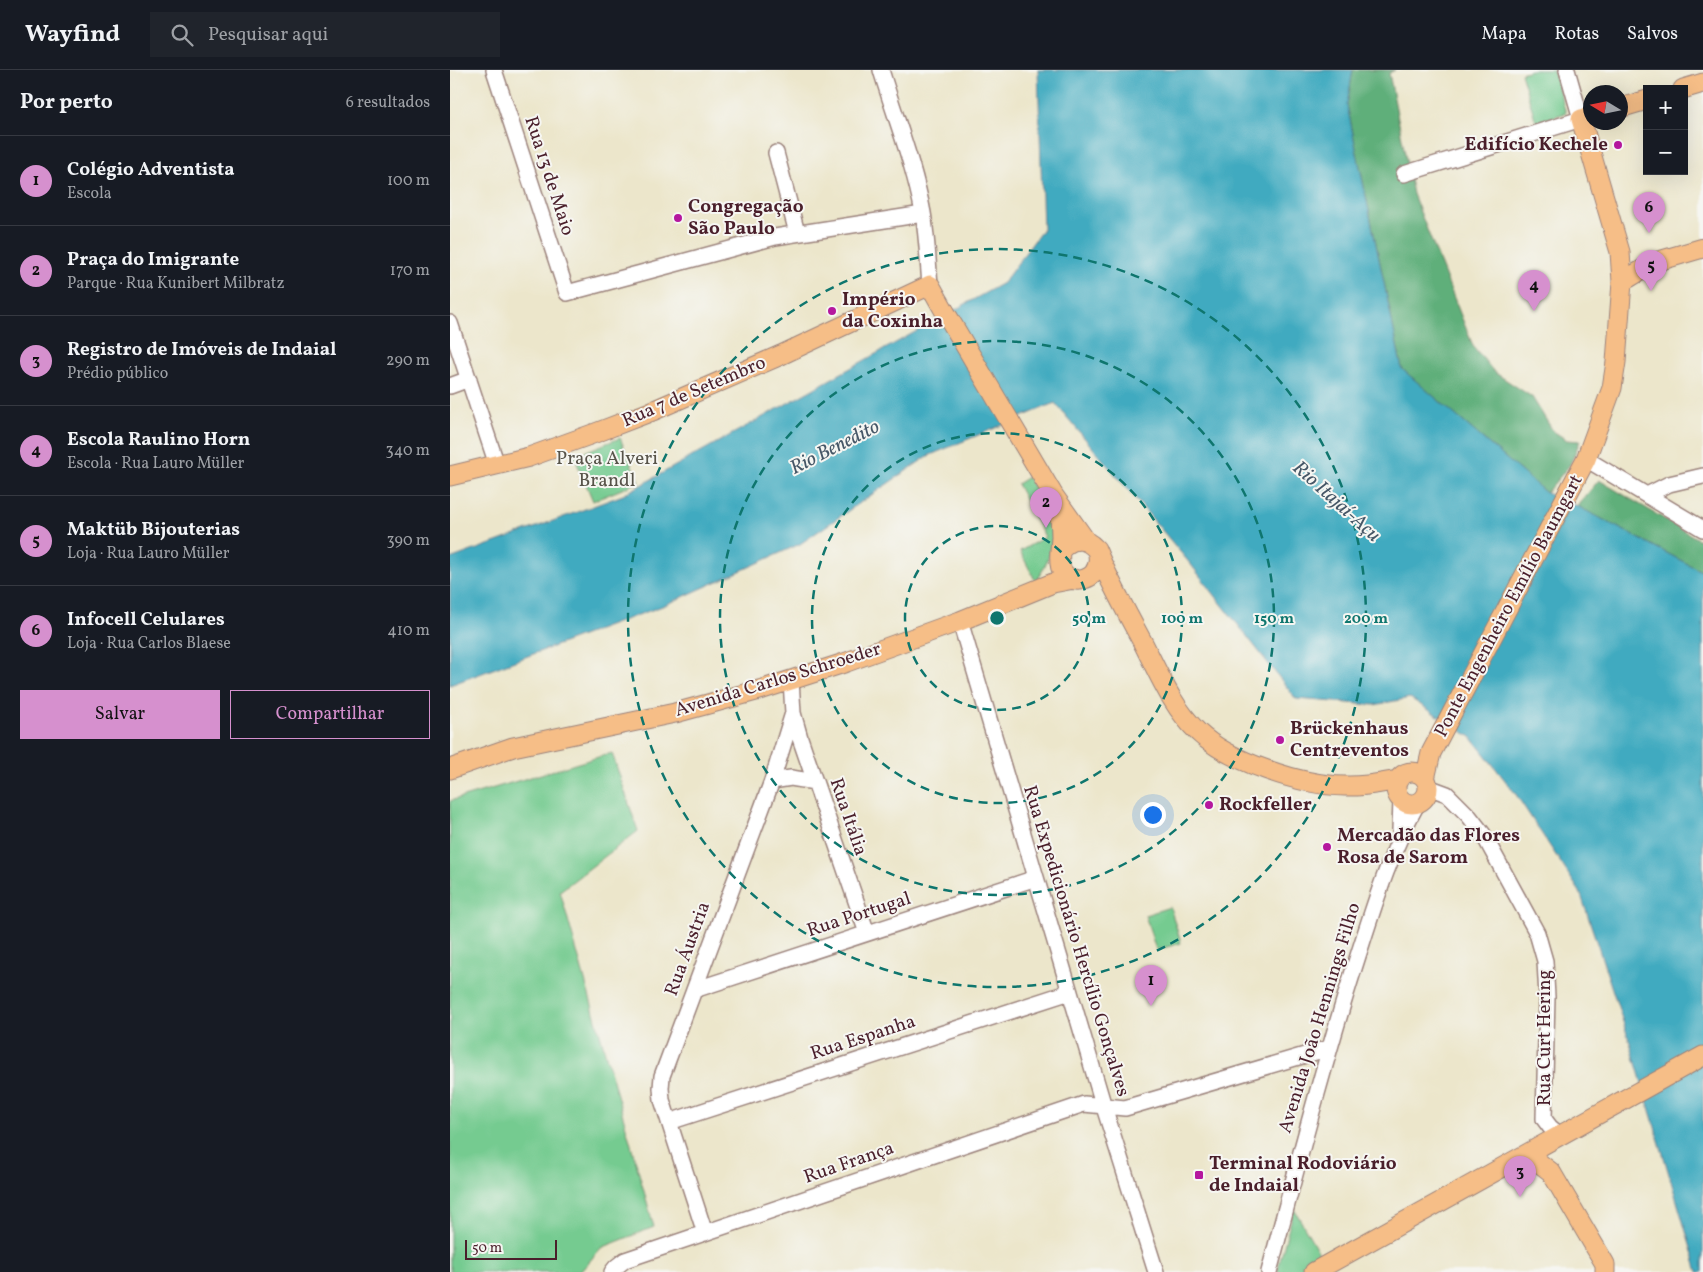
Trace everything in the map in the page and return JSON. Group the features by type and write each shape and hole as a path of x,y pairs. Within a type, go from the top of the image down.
{"main road":[{"path":"1688,88 1703,83"},
{"path":"1628,106 1643,101"},
{"name":"Ponte Engenheiro Emílio Baumgart","path":"1411,788 1434,748 1586,459 1612,388 1616,362 1622,282 1620,252 1589,130"},
{"path":"1622,282 1655,262 1703,248"},
{"path":"1620,252 1632,258 1655,262"},
{"path":"930,285 1028,454 1054,496 1086,541"},
{"name":"Rua 7 de Setembro","path":"450,476 529,457 650,412 781,355 930,285"},
{"path":"1054,496 1060,522 1059,566 1063,572 1077,580 1094,584 1106,591 1126,610"},
{"path":"1042,587 1050,579 1059,554 1071,541 1079,540 1092,544 1177,707 1207,740 1244,761 1281,774 1328,785 1411,788"},
{"path":"1077,580 1087,578 1092,574 1099,562 1098,555"},
{"name":"Avenida Carlos Schroeder","path":"450,769 513,746 722,702 844,663 960,621 1042,587 1063,580 1077,580"},
{"path":"1314,1272 1703,1056"},
{"path":"1551,1172 1551,1153 1560,1135"},
{"path":"1523,1156 1538,1162 1551,1172 1605,1264 1605,1272"}],"street":[{"name":"Rua 13 de Maio","path":"494,70 567,294 750,243 797,233"},
{"path":"881,70 914,176 923,214 930,285"},
{"path":"1567,70 1583,110"},
{"path":"1404,174 1583,119"},
{"path":"776,153 797,233 923,214"},
{"path":"450,323 497,465"},
{"path":"450,386 468,379"},
{"path":"1586,459 1703,529"},
{"path":"1647,495 1670,484 1703,476"},
{"name":"Rua Expedicionário Hercílio Gonçalves","path":"960,621 1104,1107 1156,1272"},
{"name":"Rua Áustria","path":"705,1233 662,1100 662,1076 772,781 794,713 791,680"},
{"name":"Rua Itália","path":"794,713 800,738 867,933"},
{"path":"772,781 791,778 815,782"},
{"name":"Avenida João Hennings Filho","path":"1269,1272 1329,1048 1367,927 1400,834 1411,788"},
{"name":"Rua Curt Hering","path":"1411,788 1447,794 1469,816 1483,834 1537,933 1545,961 1547,997 1544,1119 1560,1135"},
{"name":"Rua Portugal","path":"694,990 1036,878"},
{"name":"Rua Espanha","path":"669,1122 1070,992"},
{"name":"Rua França","path":"612,1272 625,1260 1084,1104 1126,1108 1329,1048"}],"green space":[{"path":"1353,70 1395,70 1389,73 1413,194 1473,346 1494,372 1532,397 1553,431 1567,440 1580,441 1570,465 1546,493 1402,369 1347,105"},
{"path":"1531,70 1553,70 1566,113 1536,122 1521,73"},
{"name":"Praça Alveri Brandl","path":"620,438 639,482 593,501 574,456"},
{"path":"1028,477 1050,519 1053,535 1050,552 1036,582 1020,551 1045,537 1017,484"},
{"path":"1599,480 1703,542 1703,572 1577,506"},
{"path":"612,753 638,831 560,891 654,1227 601,1248 582,1270 576,1272 450,1272 450,801"},
{"path":"1170,907 1181,943 1156,950 1145,915"},
{"path":"1294,1209 1322,1258 1300,1272 1277,1272"}],"water":[{"path":"1038,70 1353,70 1347,105 1402,369 1546,493 1577,506 1703,572 1703,1272 1698,1272 1630,1043 1580,892 1515,793 1471,737 1410,698 1374,705 1296,699 1192,566 1055,403 928,456 800,544 665,605 450,685 450,559 623,495 1003,283 1043,229"}],"place":[{"name":"Edifício Kechele","path":"1618,145"},
{"name":"Congregação São Paulo","path":"678,218"},
{"name":"Infocell Celulares","path":"1649,233"},
{"name":"Maktüb Bijouterias","path":"1651,291"},
{"name":"Império da Coxinha","path":"832,311"},
{"name":"Escola Raulino Horn","path":"1534,311"},
{"name":"Praça do Imigrante","path":"1046,528"},
{"name":"Brückenhaus Centreventos","path":"1280,740"},
{"name":"Rockfeller","path":"1209,805"},
{"name":"Mercadão das Flores Rosa de Sarom","path":"1327,847"},
{"name":"Colégio Adventista","path":"1151,1006"},
{"name":"Terminal Rodoviário de Indaial","path":"1199,1175"},
{"name":"Registro de Imóveis de Indaial","path":"1520,1197"}],"water label":[{"name":"Rio Benedito","path":"835,448"},
{"name":"Rio Itajaí-Açu","path":"1336,502"}]}
